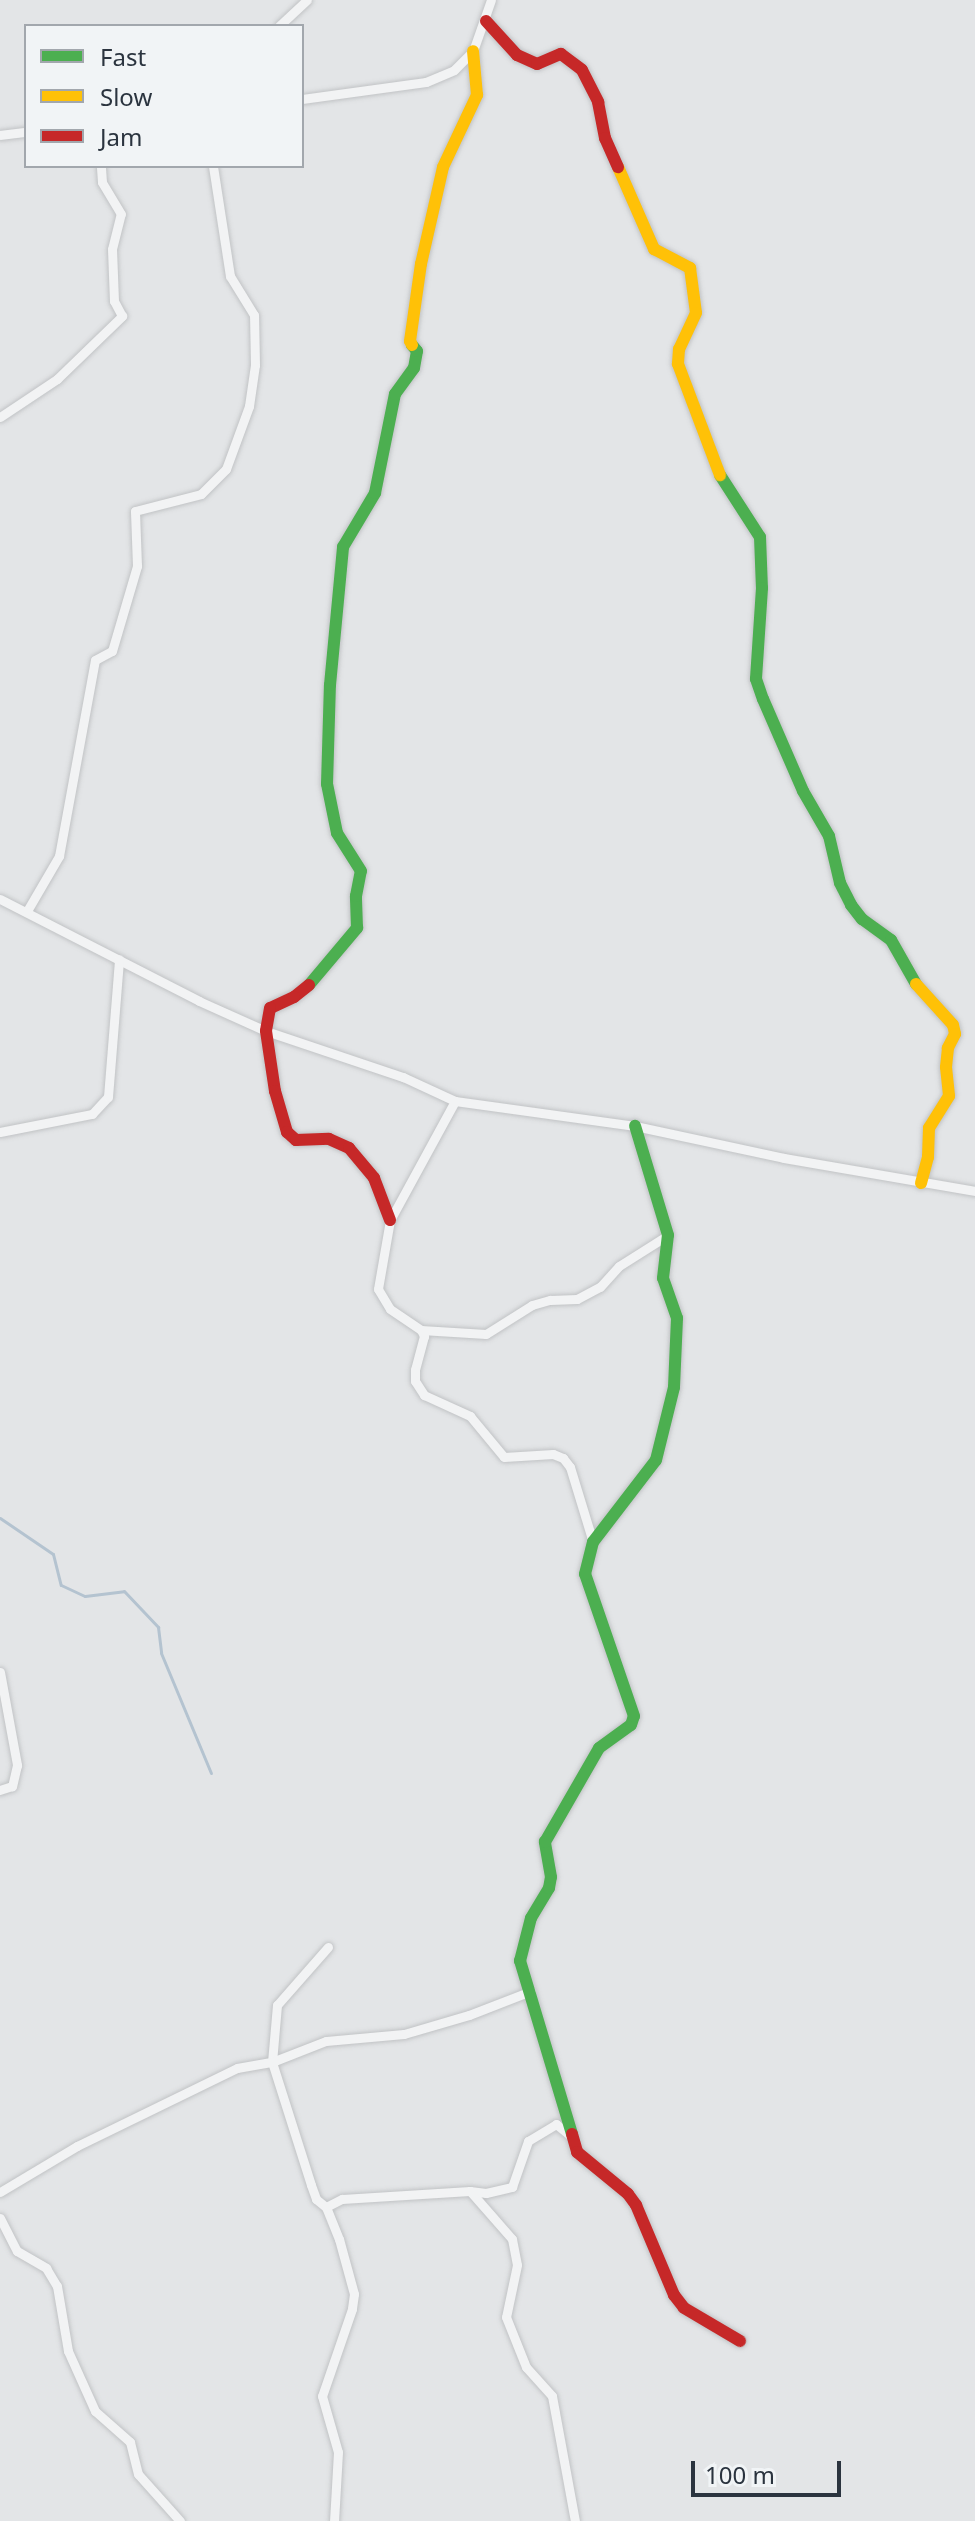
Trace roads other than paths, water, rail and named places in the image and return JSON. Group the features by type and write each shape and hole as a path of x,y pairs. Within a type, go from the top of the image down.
{"street":[{"path":"281,24 307,0"},
{"path":"304,99 426,82 454,70 473,51 491,0"},
{"path":"486,21 517,55 537,64 561,54 582,70 598,102 605,138 654,249 690,268 696,313 679,349 678,364 712,461 737,506 760,537 762,588 756,679 803,791 824,826 840,883 851,905 862,919 891,940 913,981 953,1025 955,1034 948,1048 946,1067 949,1096 944,1109 929,1128 926,1142 928,1157 921,1183"},
{"path":"390,1220 374,1178 349,1148 329,1139 296,1140 287,1132 275,1091 266,1031 270,1008 294,997 310,984 357,928 356,896 361,871 337,833 327,784 330,685 343,547 375,493 395,394 414,368 417,351 410,341 421,264 443,167 477,95 473,51"},
{"path":"0,135 24,132"},
{"path":"0,417 57,379 122,316 114,301 112,249 121,214 102,182 101,168"},
{"path":"27,911 59,856 95,660 112,651 137,566 135,511 201,494 226,469 249,406 255,365 254,315 230,276 213,168"},
{"path":"0,899 199,1001 266,1031 403,1077 455,1101 635,1126 975,1191"},
{"path":"0,1132 92,1114 108,1097 119,959"},
{"path":"455,1101 390,1220 378,1289 390,1309 421,1330 486,1334 532,1305 550,1300 577,1299 600,1287 619,1266 668,1235"},
{"path":"635,1126 668,1235 663,1278 677,1318 674,1387 667,1426 656,1460 593,1542 585,1574 634,1716 631,1725 599,1748 545,1842 551,1877 549,1888 531,1918 520,1961 571,2136 584,2161 628,2194 636,2205 674,2295 684,2308 740,2341"},
{"path":"421,1330 424,1343 415,1370 415,1381 424,1395 470,1416 504,1457 553,1454 563,1458 570,1467 593,1542"},
{"path":"0,1672 17,1765 12,1786 0,1790"},
{"path":"328,1947 277,2005 272,2062 311,2185 316,2199 326,2207 339,2239 354,2294 352,2309 322,2396 338,2452 334,2521"},
{"path":"0,2192 164,2100 237,2068 272,2062 326,2041 404,2034 469,2015 531,1991"},
{"path":"326,2207 342,2199 470,2191 486,2193 512,2187 528,2141 556,2124 571,2136"},
{"path":"470,2191 512,2239 517,2265 506,2317 526,2367 552,2396 575,2521"},
{"path":"0,2218 17,2251 46,2268 57,2286 68,2351 95,2411 130,2442 138,2474 180,2521"}],"waterway":[{"path":"0,1518 53,1554 61,1585 85,1596 124,1591 158,1627 161,1653 211,1773"}]}
